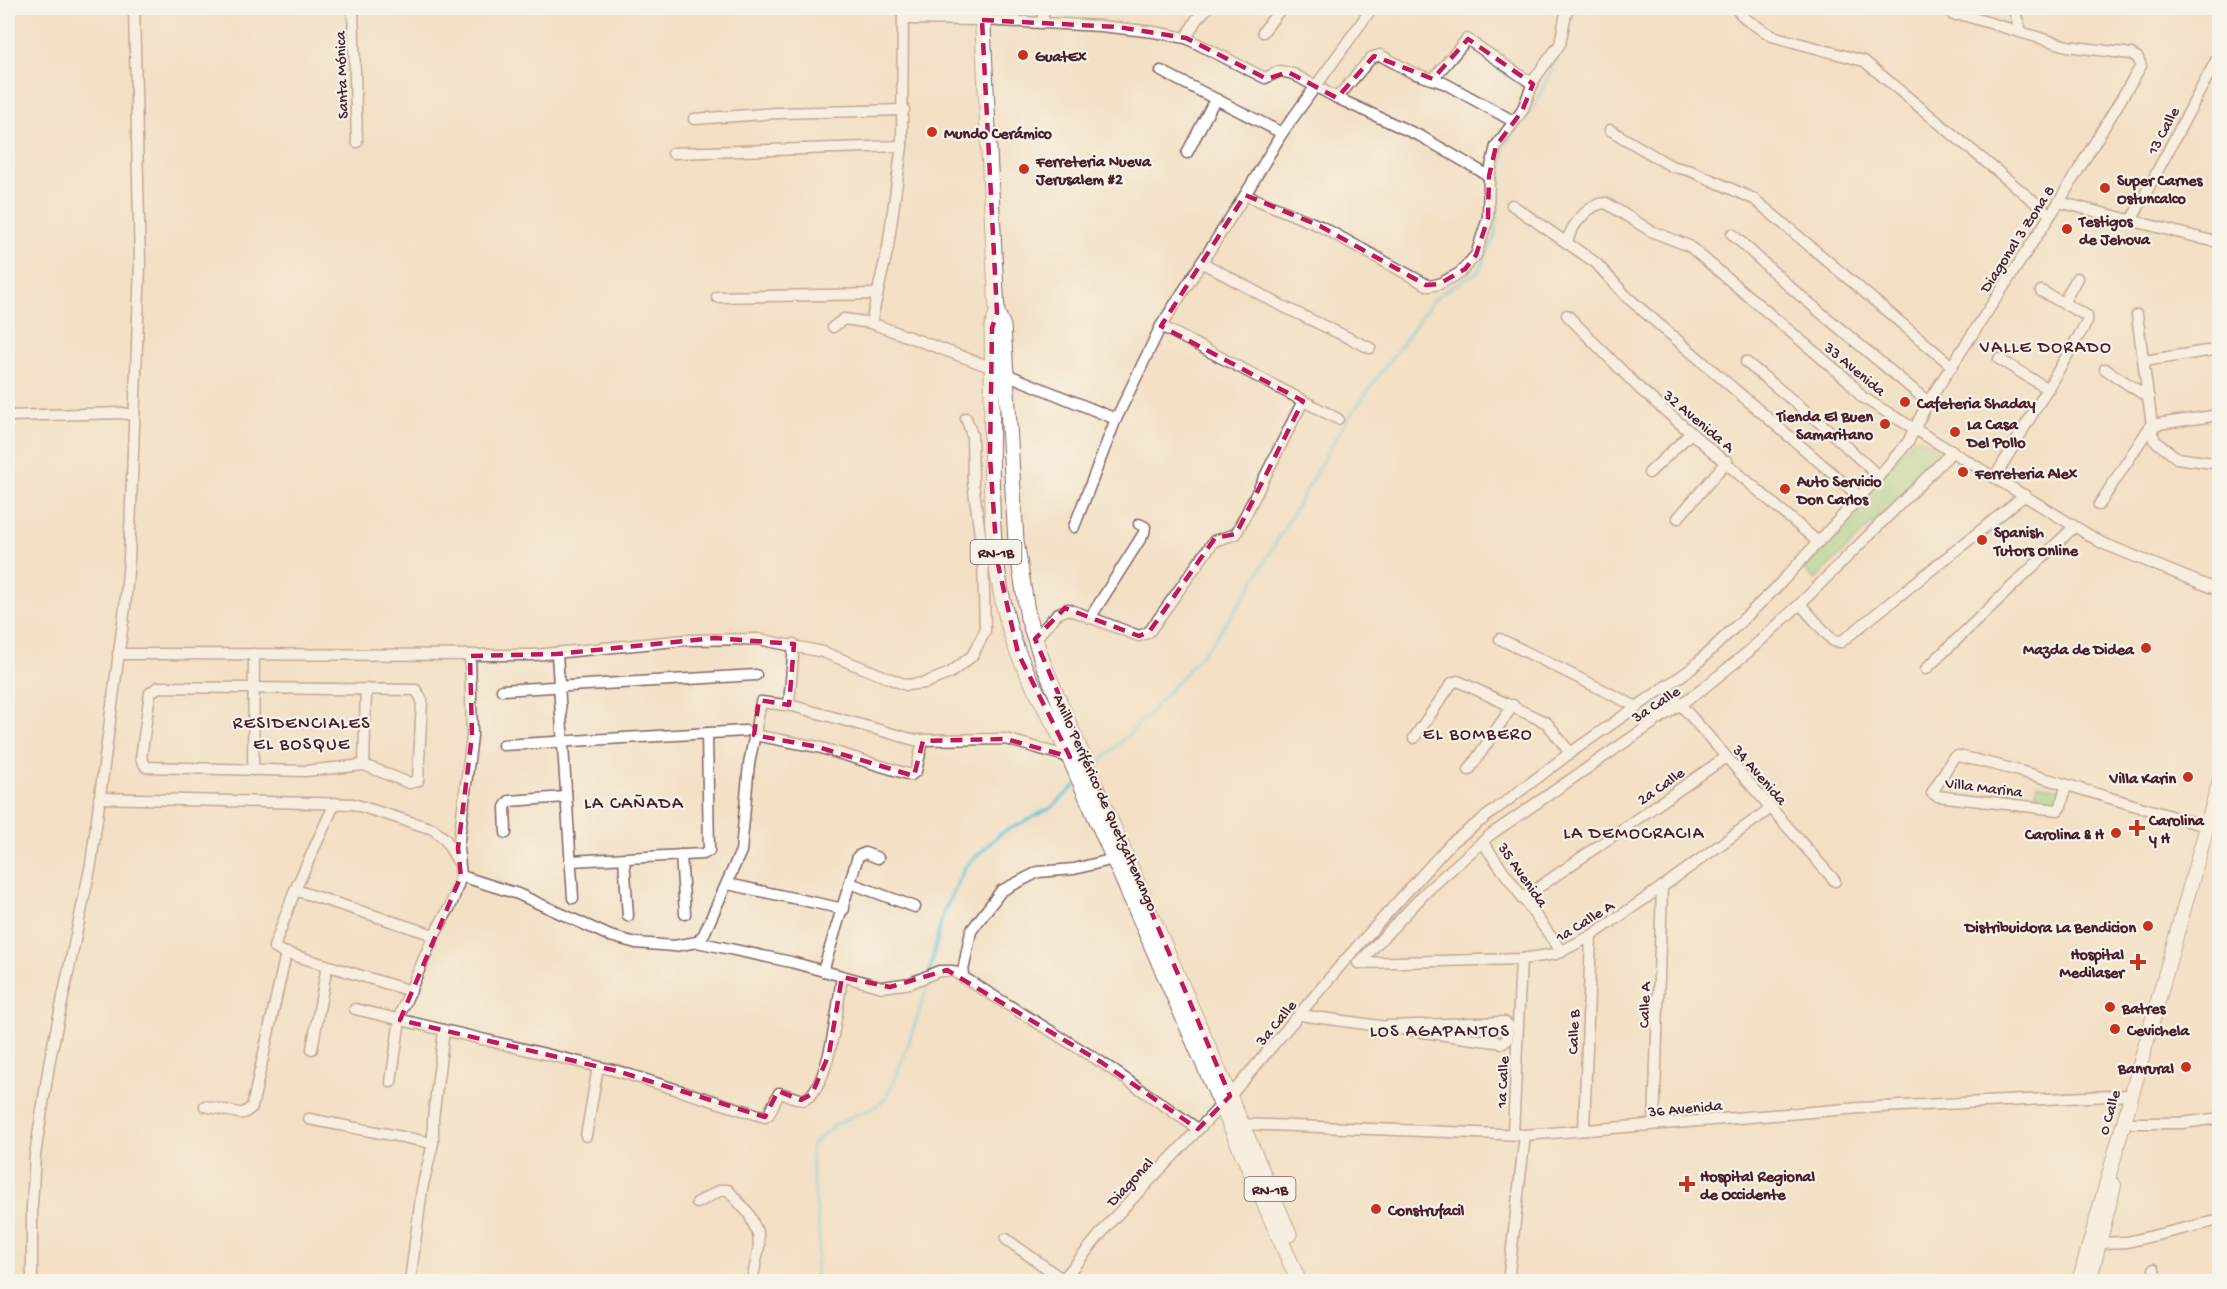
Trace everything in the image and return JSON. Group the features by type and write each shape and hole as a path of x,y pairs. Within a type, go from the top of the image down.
{"highway":[{"name":"Anillo Periférico de Quetzaltenango","path":"982,14 997,313 992,328 1000,371 1019,572 1035,639 1114,859 1226,1100 1242,1124 1310,1281"},
{"name":"Anillo Periférico de Quetzaltenango","path":"1000,371 991,429 994,523 1005,611 1018,653 1069,757 1084,776 1226,1100 1299,1281"}],"main road":[{"name":"0 Calle","path":"2079,1281 2220,780"},
{"name":"0 Calle","path":"2089,1281 2220,813"}],"street":[{"path":"32,1281 32,1206 40,1117 83,909 129,559 133,415 141,264 134,8"},
{"name":"Santa Mónica","path":"353,8 357,142"},
{"path":"871,323 888,247 902,146 903,8"},
{"path":"1043,8 1043,23"},
{"path":"1186,38 1196,20 1207,8"},
{"path":"1263,32 1281,8"},
{"path":"1074,527 1116,419 1161,326 1313,85 1372,8"},
{"path":"1245,195 1327,229 1431,286 1460,273 1476,255 1488,218 1489,176 1497,143 1522,111 1533,84 1560,44 1568,8"},
{"path":"1734,8 1772,36 1864,61 2049,214"},
{"path":"2013,8 2021,31"},
{"path":"903,19 982,14 1043,23 1118,27 1186,38 1263,78 1288,72 1337,98 1422,137 1489,176"},
{"path":"1953,15 2021,31"},
{"name":"Diagonal 3 Zona 8","path":"1913,428 2049,214 2059,202 2138,72 2140,63 2131,54 2067,46 2021,31"},
{"path":"1433,79 1467,39 1533,84"},
{"name":"13 Calle","path":"2131,221 2220,53"},
{"path":"1337,98 1363,66 1376,55 1383,56 1413,73 1433,79 1513,121"},
{"path":"1161,71 1282,133"},
{"path":"1187,153 1212,105 1218,100"},
{"path":"694,119 777,113 904,110"},
{"path":"1610,130 1671,166 1691,171 1754,199 1952,366"},
{"path":"673,153 902,146"},
{"path":"2059,202 2220,243"},
{"name":"33 Avenida","path":"1567,242 1576,223 1596,205 1606,203 1651,231 1689,246 1849,381 1862,397 1953,450 2074,527 2124,554 2220,591"},
{"path":"1512,205 1596,263 1627,297 1857,495"},
{"path":"1732,234 1790,287 1928,402"},
{"path":"1201,262 1280,305 1370,348"},
{"path":"2063,303 2077,278"},
{"path":"1995,477 2088,318 2041,291"},
{"path":"717,297 877,294"},
{"name":"32 Avenida A","path":"1568,315 1640,389 1690,434 1727,461 1816,540"},
{"path":"2138,315 2154,440 2167,453 2189,461 2220,464"},
{"path":"833,327 844,319 871,323 1000,371 1116,419"},
{"path":"1161,326 1338,419"},
{"path":"2144,360 2220,349"},
{"path":"1999,359 2048,389"},
{"path":"1746,362 1873,471"},
{"path":"2105,369 2149,398"},
{"path":"1035,639 1064,610 1139,636 1149,632 1214,541 1236,534 1303,401"},
{"path":"8,416 121,413 133,415"},
{"path":"2099,504 2151,425 2220,415"},
{"path":"118,654 470,656 557,654 715,638 758,639 794,644 823,652 906,685 938,678 972,656 985,631 983,557 973,483 972,435 966,418"},
{"name":"3a Calle","path":"1857,495 1873,471 1913,428"},
{"name":"3a Calle","path":"1226,1100 1346,959 1450,844 1569,753 1666,686 1816,540 1908,442 1913,428"},
{"path":"972,435 991,429"},
{"path":"1649,473 1690,434"},
{"name":"3a Calle","path":"1359,963 1428,890 1483,843 1734,664 1800,604 1953,450"},
{"path":"1678,518 1727,461"},
{"path":"1800,604 1837,643 1845,640 2025,495"},
{"path":"1090,618 1144,533 1145,527 1139,524"},
{"path":"1926,669 2074,527"},
{"path":"1500,639 1635,706"},
{"path":"789,705 794,644"},
{"path":"253,770 254,654"},
{"path":"557,654 573,898"},
{"path":"391,1082 400,1020 434,935 451,905 461,876 458,848 472,736 470,656"},
{"path":"502,690 756,675"},
{"path":"1414,738 1455,681 1461,681 1547,723 1569,753"},
{"name":"34 Avenida","path":"1666,686 1835,881"},
{"path":"152,689 366,689 411,689 419,693 422,700 419,777 416,783 410,783 364,765 305,771 253,770 146,766 141,758 152,689"},
{"path":"364,765 366,689"},
{"path":"697,942 704,934 728,884 742,843 749,733 761,702 789,705 923,741 1006,739 1069,757"},
{"path":"1469,770 1513,705"},
{"path":"503,745 707,733 749,733 818,747 911,775 916,771 923,741"},
{"path":"570,861 703,854 710,851 707,733"},
{"name":"Villa Marina","path":"2066,786 2058,810 1937,796 1931,791 1953,758 1958,756 2066,786 2206,826"},
{"name":"2a Calle","path":"1522,899 1726,757"},
{"path":"506,833 505,807 509,801 566,797"},
{"path":"99,798 353,804 433,829 445,839 459,864"},
{"path":"335,803 295,890 274,942 276,949 411,991"},
{"name":"1a Calle A","path":"1346,959 1359,963 1521,959 1562,952 1591,936 1771,808"},
{"name":"35 Avenida","path":"1483,843 1562,952"},
{"path":"823,971 844,909 859,854 865,853 878,858"},
{"path":"681,855 685,914"},
{"path":"624,858 628,916"},
{"path":"962,976 971,931 1001,891 1038,872 1074,869 1114,859"},
{"path":"461,876 519,894 624,941 674,946 697,942 882,987 911,983 947,970 962,976 1101,1062 1198,1129"},
{"path":"850,883 915,907"},
{"path":"728,884 844,909"},
{"name":"Calle A","path":"1654,1124 1662,887"},
{"path":"295,890 434,935"},
{"name":"Calle B","path":"1584,1130 1591,936"},
{"path":"205,1106 239,1113 244,1113 252,1107 286,953"},
{"name":"1a Calle","path":"1513,1134 1521,959"},
{"path":"312,1049 327,966"},
{"path":"355,1009 598,1066 766,1117 779,1093 803,1100 815,1090 829,1054 842,976"},
{"path":"1300,1015 1503,1043 1507,1040 1508,1026 1504,1022 1387,1026"},
{"path":"410,1281 422,1189 433,1143 433,1119 444,1031"},
{"path":"586,1136 598,1066"},
{"name":"36 Avenida","path":"1242,1124 1525,1135 1860,1108 2130,1095"},
{"name":"Diagonal","path":"1061,1280 1112,1220 1226,1100"},
{"path":"2132,1123 2182,1123 2219,1115"},
{"path":"309,1119 433,1143"},
{"path":"1508,1281 1525,1135"},
{"path":"697,1203 721,1190 728,1190 749,1214 759,1240 752,1281"},
{"path":"2099,1243 2127,1242 2220,1220"},
{"path":"1006,1239 1061,1280"},
{"path":"2154,1269 2157,1281"}],"highlighted area":[{"path":"982,20 1118,27 1186,38 1267,79 1288,72 1337,98 1374,56 1433,79 1468,39 1533,84 1522,111 1496,146 1489,176 1488,218 1476,255 1465,269 1439,284 1426,285 1320,226 1245,195 1161,326 1303,401 1236,534 1215,538 1149,632 1139,636 1065,608 1035,639 1230,1096 1198,1129 1101,1062 947,970 890,987 842,977 829,1054 812,1094 801,1100 778,1091 765,1117 617,1071 400,1020 461,876 458,848 472,736 470,656 557,654 715,638 794,644 789,705 759,700 754,735 818,747 914,776 923,741 1006,739 1070,757 1018,653 997,560 990,457 992,328 997,313"}],"green space":[{"path":"1919,438 1938,448 1939,458 1815,580 1801,566 1911,441"},
{"path":"2037,784 2060,789 2056,807 2034,802"}],"waterway":[{"path":"1570,15 1578,8"},
{"path":"1093,769 1143,720 1212,643 1248,591 1343,426 1431,303 1441,293 1479,271 1495,236 1505,144 1534,107 1561,50"},
{"path":"930,971 943,913 966,866 1000,834 1051,808 1075,786"},
{"path":"814,1282 819,1231 812,1170 812,1145 833,1126 877,1105 887,1096 908,1044 929,978"}],"place":[{"name":"GuatEx","path":"1023,55"},
{"name":"Mundo Cerámico","path":"932,132"},
{"name":"Ferreteria Nueva Jerusalem #2","path":"1024,169"},
{"name":"Super Carnes Ostuncalco","path":"2105,188"},
{"name":"Testigos de Jehova","path":"2067,229"},
{"name":"Cafeteria Shaday","path":"1905,402"},
{"name":"Tienda El Buen Samaritano","path":"1885,424"},
{"name":"La Casa Del Pollo","path":"1955,432"},
{"name":"Ferreteria Alex","path":"1963,472"},
{"name":"Auto Servicio Don Carlos","path":"1785,489"},
{"name":"Spanish Tutors Online","path":"1982,540"},
{"name":"Mazda de Didea","path":"2146,648"},
{"name":"Villa Karin","path":"2188,777"},
{"name":"Carolina y H","path":"2137,828"},
{"name":"Carolina & H","path":"2116,833"},
{"name":"Distribuidora La Bendicion","path":"2148,926"},
{"name":"Hospital Medilaser","path":"2138,962"},
{"name":"Batres","path":"2110,1007"},
{"name":"Cevichela","path":"2115,1029"},
{"name":"Banrural","path":"2186,1067"},
{"name":"Hospital Regional de Occidente","path":"1687,1184"},
{"name":"Construfacil","path":"1376,1209"}],"district":[{"name":"VALLE DORADO","path":"2046,346"},
{"name":"RESIDENCIALES EL BOSQUE","path":"302,732"},
{"name":"EL BOMBERO","path":"1478,733"},
{"name":"LA CAÑADA","path":"634,802"},
{"name":"LA DEMOCRACIA","path":"1634,832"},
{"name":"LOS AGAPANTOS","path":"1440,1030"}]}
